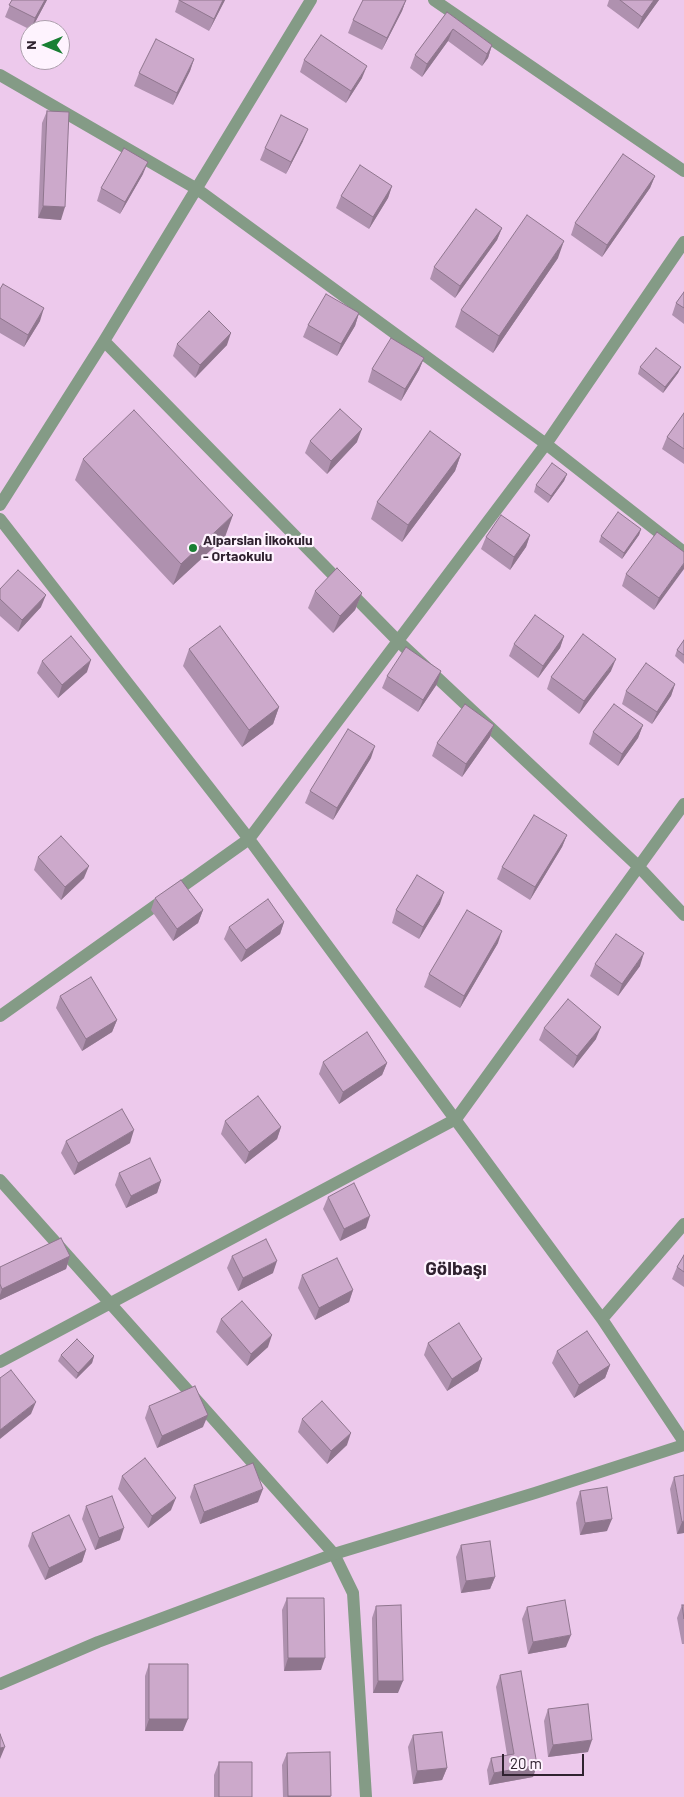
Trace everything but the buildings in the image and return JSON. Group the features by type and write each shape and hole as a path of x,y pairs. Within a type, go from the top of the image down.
{"street":[{"path":"0,505 197,190 311,0"},
{"path":"434,0 684,172"},
{"path":"0,75 197,190 546,444 684,552"},
{"path":"0,1016 249,839 546,444 684,242"},
{"path":"104,341 398,640 638,866 684,915"},
{"path":"0,518 249,839 456,1119 602,1319 684,1444 525,1496 334,1554 98,1642 0,1684"},
{"path":"0,1362 456,1119 684,804"},
{"path":"0,1180 334,1554 353,1593 366,1797"},
{"path":"602,1319 684,1224"}],"place":[{"name":"Alparslan İlkokulu - Ortaokulu","path":"193,548"}],"district":[{"name":"Gölbaşı","path":"456,1269"}]}
